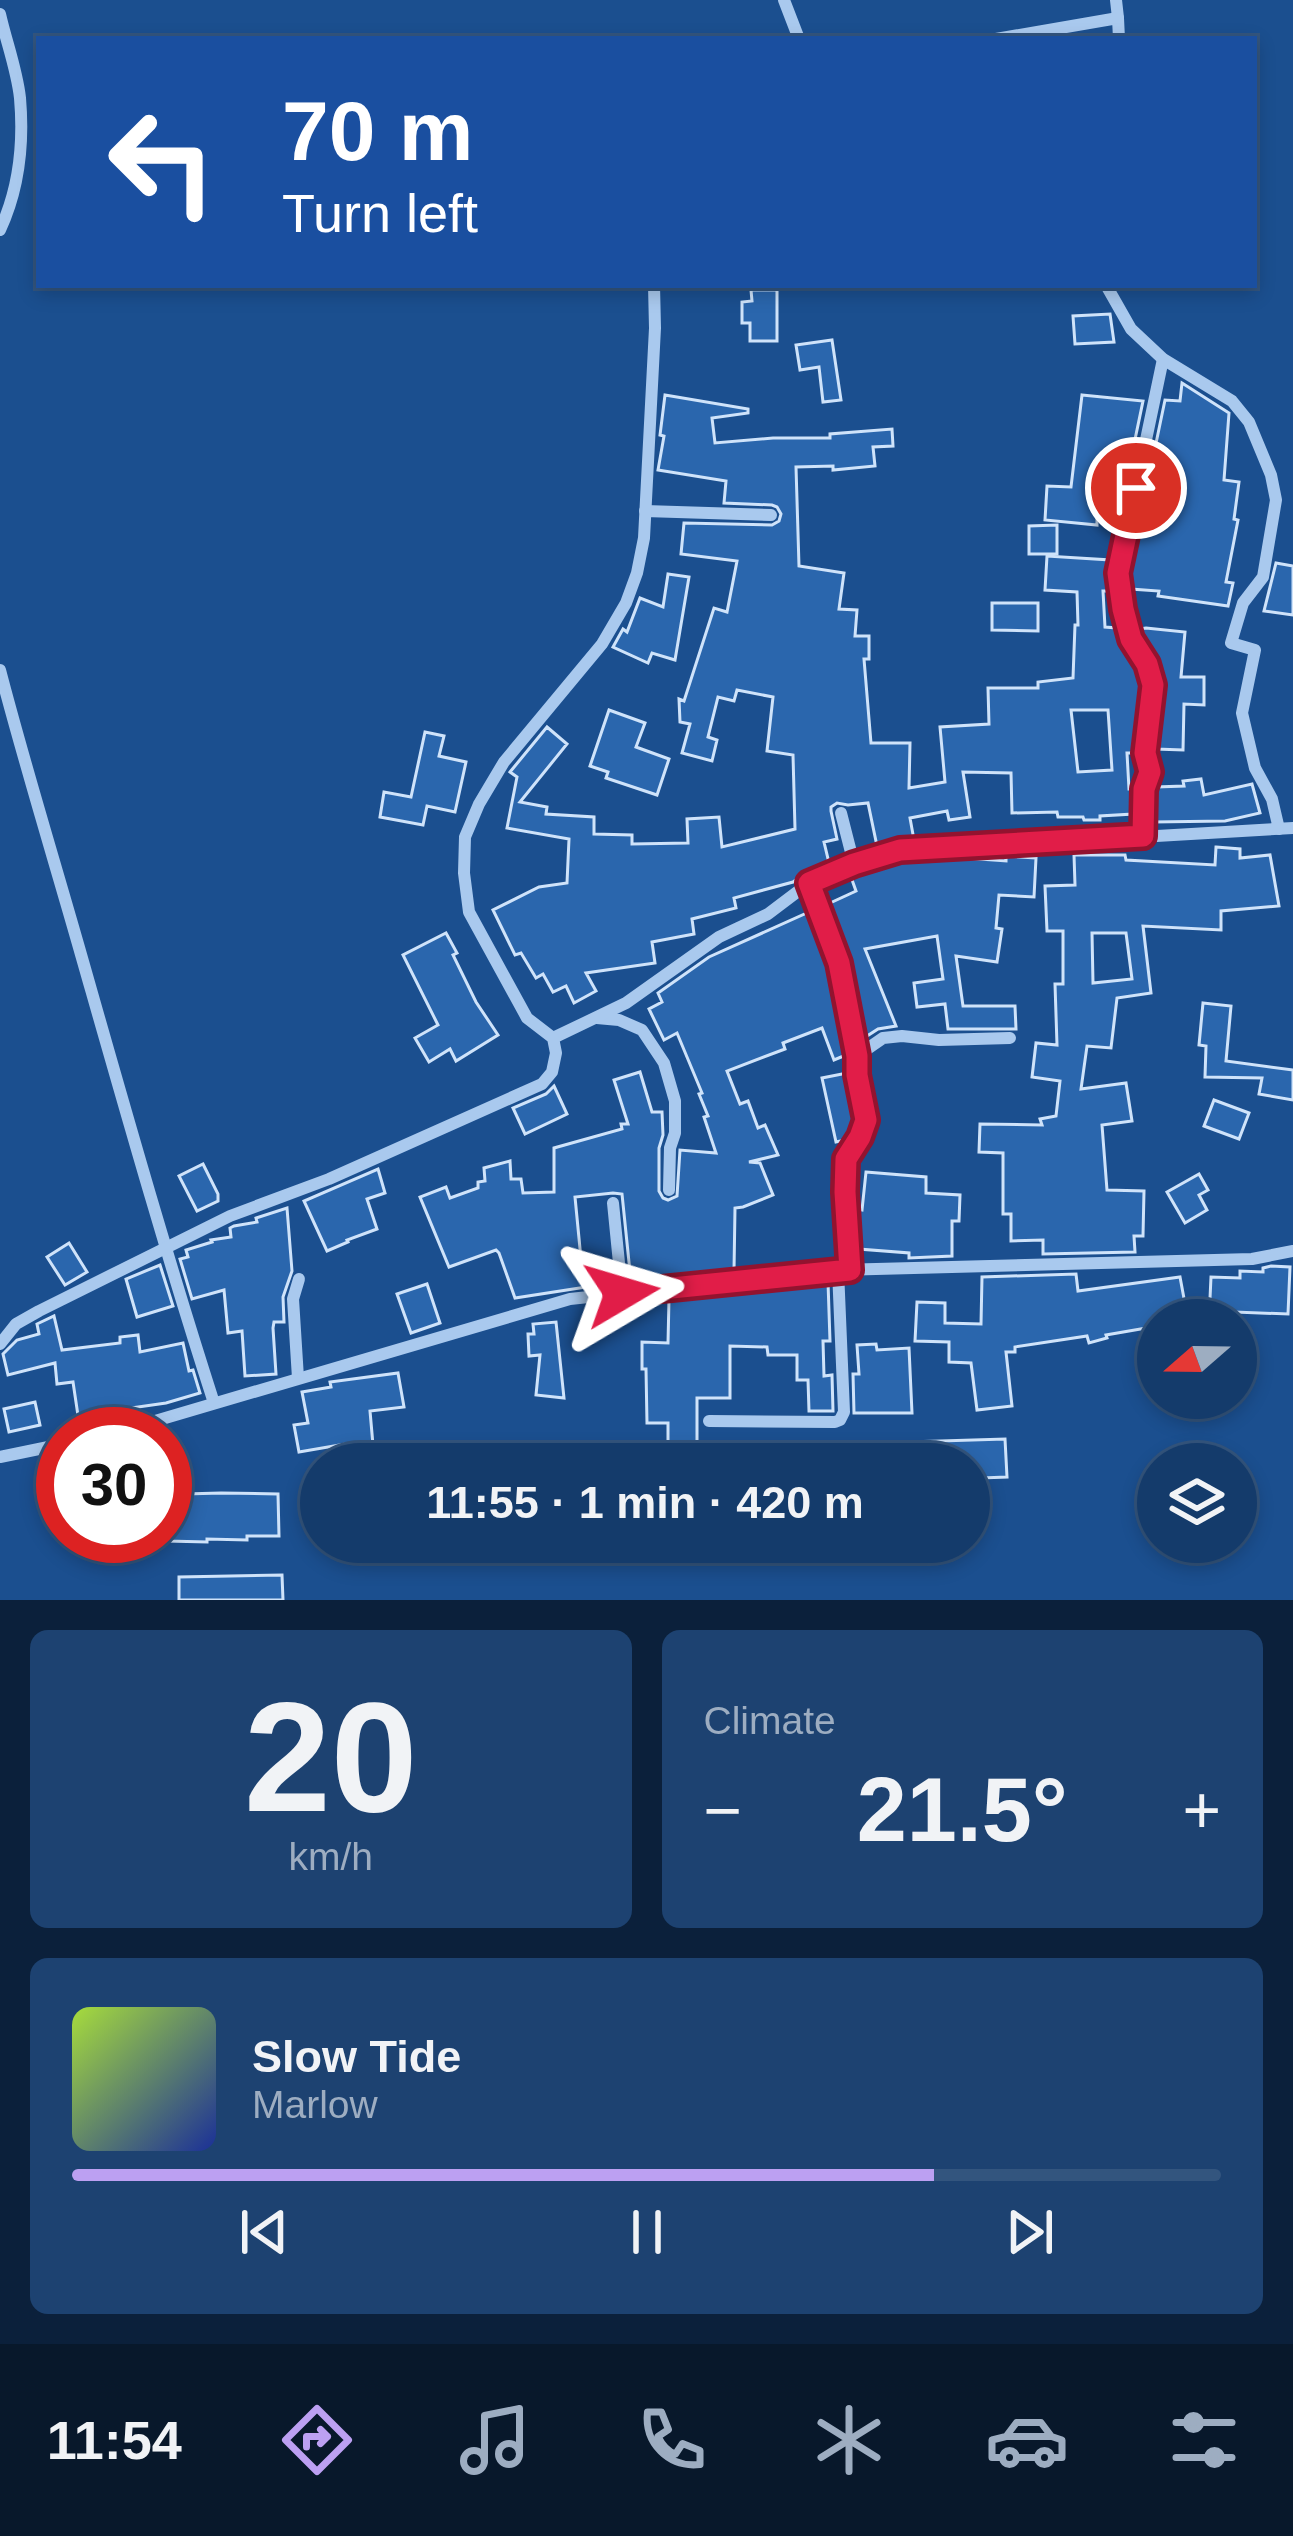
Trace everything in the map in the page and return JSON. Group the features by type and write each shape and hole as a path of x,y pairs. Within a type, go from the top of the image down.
{"street":[{"path":"784,0 798,36"},
{"path":"1116,0 1119,36"},
{"path":"0,14 20,95 20,138 16,190 0,230"},
{"path":"1013,36 1118,18"},
{"path":"0,1344 16,1324 39,1311 230,1216 329,1179 542,1084 552,1072 553,1038 527,1018 469,911 465,838 504,762 602,644 637,573 644,538 654,288"},
{"path":"553,1038 626,1003 718,937 768,914 809,883 900,850 1286,828 1255,768 1242,713 1255,650 1231,643 1243,603 1263,577 1276,500 1271,475 1249,422 1232,401 1163,359 1131,329 1108,288"},
{"path":"1143,836 1153,685 1147,664 1131,639 1118,573 1163,359"},
{"path":"645,511 771,515"},
{"path":"0,670 164,1251 214,1403"},
{"path":"842,813 854,864"},
{"path":"709,1421 835,1423 844,1412 846,1159 866,1120 839,963 809,883"},
{"path":"596,1018 619,1020 642,1030 664,1063 675,1101 669,1190"},
{"path":"857,1056 883,1038 1010,1038"},
{"path":"613,1203 622,1293"},
{"path":"192,1410 570,1299 844,1270 1252,1258 1293,1251"},
{"path":"298,1378 293,1299 299,1279"},
{"path":"0,1457 36,1450"}],"building":[{"path":"751,290 777,290 777,341 750,341 750,323 742,323 742,302 752,301"},
{"path":"1110,314 1114,342 1075,344 1073,316"},
{"path":"832,340 841,400 823,402 819,367 800,370 796,345"},
{"path":"1182,383 1229,413 1224,480 1239,482 1234,519 1238,520 1226,582 1233,583 1228,606 1131,589 1129,573 1165,400 1180,401"},
{"path":"665,395 748,409 748,413 712,418 715,443 830,438 830,434 892,429 893,446 873,447 875,466 796,467 799,566 844,573 839,609 857,610 855,636 869,636 869,659 864,659 871,743 910,743 909,788 945,782 940,727 989,724 988,688 1038,688 1038,682 1073,678 1077,592 1045,590 1047,556 1110,560 1109,587 1103,591 1105,627 1117,628 1142,686 1135,753 1127,753 1133,814 1084,820 1058,817 1057,812 1012,813 1011,773 963,772 970,817 949,820 947,811 910,818 914,840 877,846 868,803 837,803 831,811 837,839 824,842 829,863 793,882 734,898 736,908 692,919 694,934 652,942 655,963 586,973 596,991 574,1003 566,986 553,992 543,974 536,978 521,953 515,955 493,910 539,887 567,883 569,839 507,828 517,777 510,772 547,727 567,744 520,802 547,807 546,814 594,817 594,834 632,835 632,844 688,843 687,819 719,817 722,847 795,829 793,755 767,751 773,697 737,690 734,701 718,697 708,737 717,740 712,761 682,753 690,724 680,722 679,699 684,701 714,608 727,612 737,561 681,554 684,523 772,525 781,514 772,505 724,503 726,481 658,470 664,436 660,435","holes":["1071,710 1108,710 1112,770 1078,772"]},
{"path":"1082,395 1143,401 1118,521 1097,519 1097,525 1045,520 1047,486 1071,487"},
{"path":"1057,525 1057,554 1029,554 1029,526"},
{"path":"1276,563 1293,566 1293,615 1264,611"},
{"path":"668,574 689,577 675,660 652,653 648,663 613,647 623,629 627,632 640,598 663,607"},
{"path":"992,603 1038,603 1038,631 992,630"},
{"path":"1139,629 1185,632 1181,677 1204,677 1204,705 1184,704 1183,750 1156,749 1163,683"},
{"path":"609,710 645,723 636,747 669,759 657,795 606,778 608,772 590,766"},
{"path":"425,732 444,736 439,756 466,762 455,812 427,806 423,825 380,817 384,792 411,797"},
{"path":"1201,779 1204,795 1252,784 1260,813 1225,821 1154,822 1156,787 1184,786 1183,781"},
{"path":"1216,847 1240,849 1240,858 1270,855 1279,906 1221,911 1221,930 1143,926 1151,993 1117,998 1111,1048 1087,1046 1081,1089 1126,1083 1132,1121 1102,1125 1107,1190 1144,1191 1143,1236 1134,1236 1135,1252 1043,1254 1043,1240 1011,1241 1011,1214 1003,1214 1003,1153 979,1152 980,1124 1042,1125 1040,1119 1056,1116 1060,1081 1032,1077 1036,1043 1057,1045 1055,984 1063,984 1063,931 1047,931 1045,886 1075,885 1074,855 1125,855 1126,860 1215,865","holes":["1092,933 1126,933 1132,979 1093,983"]},
{"path":"1006,856 1036,858 1034,897 999,895 996,928 1002,929 997,962 956,956 963,1006 1015,1006 1016,1029 948,1029 945,1004 917,1007 914,983 943,979 937,936 865,949 896,1026 864,1038 849,961 828,904 856,891 851,877 902,861 1006,861"},
{"path":"809,912 829,966 846,1055 834,1060 822,1028 783,1043 785,1049 727,1071 740,1104 748,1101 758,1128 765,1125 778,1155 749,1162 760,1163 773,1195 735,1208 734,1271 649,1280 630,1272 622,1194 613,1193 575,1197 581,1259 595,1257 599,1285 515,1298 496,1250 449,1267 420,1197 446,1187 450,1198 478,1188 478,1182 485,1181 484,1168 510,1161 511,1179 521,1179 523,1193 554,1192 554,1148 628,1124 614,1080 640,1072 652,1112 662,1112 659,1191 668,1200 677,1196 680,1150 716,1153 702,1093 677,1033 664,1040 649,1009 662,1002 658,993 709,957"},
{"path":"446,933 476,1002 498,1035 456,1061 450,1049 429,1062 415,1038 438,1025 403,955"},
{"path":"1203,1003 1231,1006 1226,1061 1293,1070 1293,1100 1259,1094 1262,1078 1205,1077 1206,1046 1199,1045"},
{"path":"847,1073 854,1119 845,1140 836,1142 822,1078"},
{"path":"554,1086 567,1114 525,1134 513,1108"},
{"path":"1214,1100 1249,1113 1239,1139 1204,1126"},
{"path":"203,1164 218,1201 197,1211 179,1176"},
{"path":"378,1169 385,1193 367,1199 377,1229 327,1251 304,1201"},
{"path":"866,1172 926,1177 926,1193 960,1195 959,1221 952,1221 952,1256 909,1258 909,1253 859,1249 857,1209 862,1210"},
{"path":"1199,1174 1208,1190 1199,1195 1207,1210 1185,1223 1167,1192"},
{"path":"287,1208 292,1271 283,1297 284,1322 274,1322 273,1328 276,1374 245,1376 242,1331 228,1333 224,1290 192,1299 180,1259 188,1257 186,1250 231,1237 234,1226 257,1222 256,1218"},
{"path":"69,1243 87,1272 65,1285 47,1257"},
{"path":"160,1265 173,1306 137,1317 126,1279"},
{"path":"1290,1267 1288,1314 1257,1313 1257,1299 1210,1299 1211,1277 1240,1278 1240,1271 1263,1272 1263,1268"},
{"path":"1076,1274 1078,1291 1180,1277 1184,1299 1137,1299 1137,1330 1089,1343 1087,1336 1015,1347 1015,1352 1006,1352 1012,1406 977,1410 971,1363 949,1362 949,1342 915,1341 917,1302 945,1303 945,1323 981,1324 982,1277"},
{"path":"828,1282 830,1341 823,1341 824,1376 832,1375 833,1411 809,1411 808,1380 797,1380 797,1355 768,1355 767,1347 730,1346 730,1398 697,1398 697,1443 668,1443 668,1423 647,1423 642,1342 668,1343 669,1299"},
{"path":"427,1284 440,1323 411,1333 397,1294"},
{"path":"54,1316 62,1350 120,1343 120,1337 138,1335 140,1352 183,1343 200,1393 138,1407 77,1407 73,1382 57,1384 55,1363 8,1375 3,1354 17,1340 39,1334 37,1324"},
{"path":"556,1322 564,1398 536,1395 540,1355 529,1356 528,1334 534,1334 533,1324"},
{"path":"876,1344 877,1350 909,1348 912,1413 854,1413 857,1345"},
{"path":"398,1373 404,1407 370,1411 373,1443 300,1443 299,1452 294,1425 308,1423 302,1392 331,1387 330,1382"},
{"path":"35,1402 36,1426 9,1432 4,1409"},
{"path":"1005,1439 1007,1477 990,1478 990,1443 875,1443"},
{"path":"192,1494 278,1494 279,1536 192,1542"},
{"path":"282,1575 283,1600 179,1600 179,1577"}],"route":[{"path":"622,1293 850,1270 846,1159 866,1120 839,963 809,883 900,850 1143,836 1153,685 1147,664 1131,639 1118,573 1136,488"}]}
